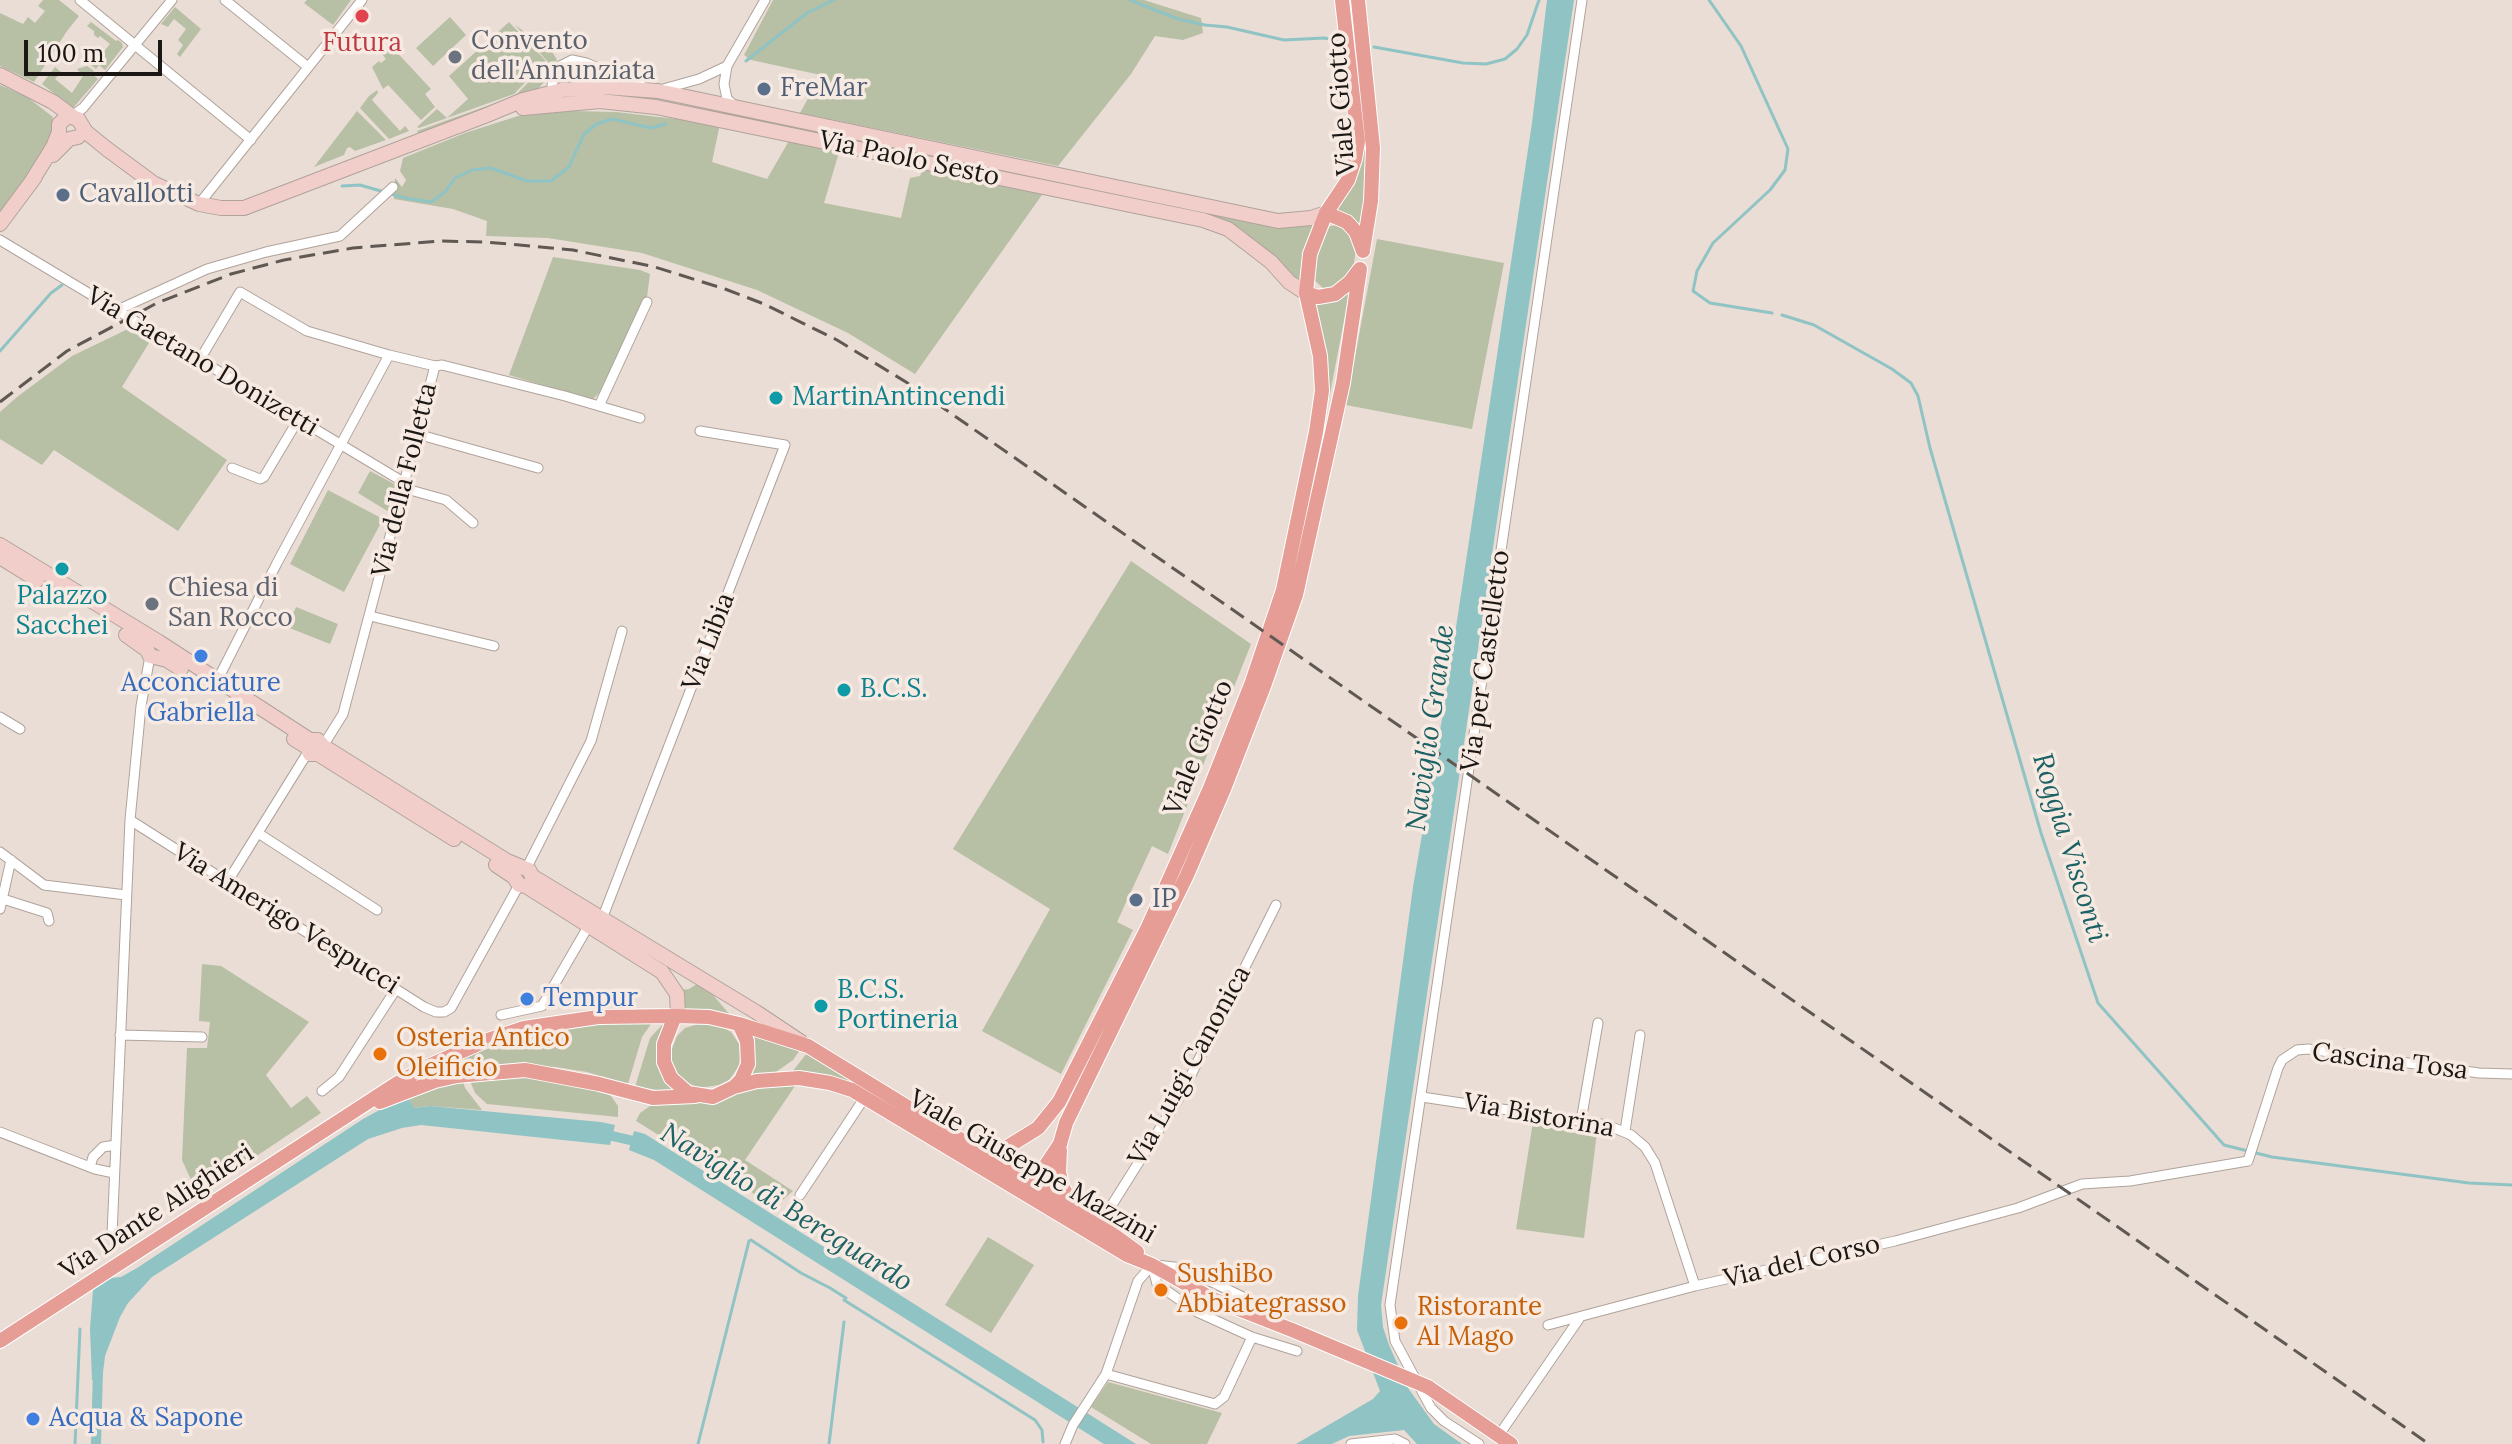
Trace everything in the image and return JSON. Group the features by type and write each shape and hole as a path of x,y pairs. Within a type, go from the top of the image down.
{"main road":[{"name":"Viale Giotto","path":"979,1151 1004,1149 1038,1128 1059,1102 1147,929 1210,788 1252,682 1283,590 1322,391 1320,356 1306,293 1310,254 1326,213 1348,180 1358,141 1342,0"},
{"name":"Viale Giotto","path":"1079,1212 1067,1199 1059,1172 1060,1144 1066,1123 1187,875 1224,789 1296,595 1343,383 1371,201 1373,148 1358,0"},
{"name":"Viale Giotto","path":"1326,213 1347,222 1356,232 1363,251"},
{"path":"1306,293 1318,297 1335,294 1360,269"},
{"path":"676,1016 664,1044 664,1062 676,1084 695,1096"},
{"name":"Viale Giuseppe Mazzini","path":"676,1016 709,1017 737,1023 808,1046 1100,1225 1152,1265"},
{"name":"Via Dante Alighieri","path":"0,1341 424,1068 485,1041 524,1028 598,1017 676,1016"},
{"name":"Viale Giuseppe Mazzini","path":"734,1087 748,1064 747,1041 737,1023"},
{"name":"Via Dante Alighieri","path":"340,1122 383,1100 435,1081 497,1071 525,1070 653,1098 695,1096"},
{"name":"Viale Giuseppe Mazzini","path":"695,1096 713,1097 734,1087 771,1078 830,1083 865,1097 1127,1255 1152,1265"},
{"name":"Viale Giotto","path":"1028,1181 1040,1174 1060,1144"},
{"path":"1009,1184 1028,1181"},
{"path":"1152,1265 1213,1299 1428,1387 1505,1440"}],"street":[{"path":"80,0 251,140"},
{"path":"0,224 48,155 172,0"},
{"path":"225,0 308,67"},
{"path":"199,204 362,0"},
{"path":"737,109 727,99 724,84 727,66 765,0"},
{"name":"Via per Castelletto","path":"1479,1444 1444,1421 1431,1408 1395,1341 1390,1305 1582,0"},
{"path":"572,60 586,63 592,69 592,87 572,104 554,91 553,79 560,66 572,60"},
{"name":"Via Paolo Sesto","path":"586,63 658,91 1278,221 1311,218 1326,213"},
{"path":"658,91 699,79 727,66"},
{"name":"Via Paolo Sesto","path":"0,75 53,102 73,125 153,183 199,204 244,208 523,100 554,91 592,87 658,91"},
{"name":"Via Paolo Sesto","path":"487,115 528,106 600,101 656,107 1203,220 1228,229 1306,293"},
{"path":"119,312 207,269 266,252 336,238 393,187"},
{"name":"Via Gaetano Donizetti","path":"0,240 404,485 446,500 473,523"},
{"name":"Via della Folletta","path":"199,361 240,292 307,331 435,366 343,714 313,748 228,881"},
{"path":"599,406 647,302"},
{"path":"217,681 389,355"},
{"path":"435,366 442,365 640,418"},
{"path":"232,468 260,479 264,477 298,420"},
{"name":"Via Libia","path":"596,922 785,445 700,431"},
{"path":"417,434 538,468"},
{"name":"Viale Giuseppe Mazzini","path":"0,545 167,660 596,922 714,987 808,1046"},
{"name":"Viale Giuseppe Mazzini","path":"0,557 155,651 217,681 313,748"},
{"path":"370,616 494,646"},
{"path":"524,877 591,741 622,631"},
{"path":"112,1235 130,820 141,706 155,651"},
{"path":"0,717 20,729"},
{"name":"Via Amerigo Vespucci","path":"130,820 436,1012 451,1008 524,877"},
{"path":"258,833 377,910"},
{"path":"0,852 44,885 126,895"},
{"path":"11,860 1,904 47,913 49,921"},
{"name":"Via Luigi Canonica","path":"1100,1225 1181,1095 1276,905"},
{"path":"501,1015 542,1006 596,922"},
{"name":"Viale Giuseppe Mazzini","path":"596,922 666,976 677,994 676,1016"},
{"name":"Viale Giuseppe Mazzini","path":"714,987 737,1023"},
{"path":"322,1091 339,1077 396,989"},
{"path":"1581,1121 1598,1023"},
{"path":"120,1035 202,1037"},
{"path":"1625,1131 1640,1035"},
{"name":"Cascina Tosa","path":"2072,1187 2092,1182 2130,1181 2250,1155 2278,1068 2282,1060 2297,1050 2479,1073 2512,1074"},
{"path":"800,1195 865,1097"},
{"name":"Via Bistorina","path":"1422,1097 1581,1121 1625,1131 1645,1147 1655,1163 1695,1286"},
{"path":"0,1132 90,1167 114,1173"},
{"path":"90,1167 93,1157 103,1147 116,1145"},
{"name":"Via del Corso","path":"1548,1325 1695,1286 1910,1237 2018,1208 2072,1187"},
{"path":"1086,1231 1097,1229 1100,1225"},
{"path":"1152,1265 1183,1268 1274,1312"},
{"path":"1152,1265 1154,1280 1161,1288 1197,1312 1252,1337 1297,1351"},
{"path":"1070,1442 1073,1425 1106,1374 1138,1281 1152,1265"},
{"path":"1505,1440 1579,1319"},
{"path":"1106,1374 1215,1404 1224,1397 1252,1337"},
{"path":"1351,1444 1395,1439 1405,1444"}],"green space":[{"path":"43,0 59,0 79,16 34,82 0,66 0,13 23,24 28,17 35,23 45,11 38,6"},
{"path":"307,0 351,0 333,25 304,3"},
{"path":"773,0 1144,0 1201,18 1203,33 1183,40 1155,36 1131,74 1058,166 800,113 821,75 751,60 744,55"},
{"path":"175,7 201,29 180,57 177,54 183,45 178,40 186,29 174,19 168,27 161,24"},
{"path":"450,17 466,35 433,66 416,48"},
{"path":"91,22 122,43 123,47 105,70 99,65 96,69 89,63 90,55 97,60 110,44 94,35 94,31 87,26"},
{"path":"509,22 546,61 514,94 447,118 468,99 449,76"},
{"path":"515,25 553,53 557,60 546,80 537,90 419,135 417,131 515,96 548,62"},
{"path":"391,46 431,89 425,94 435,107 421,120 388,85 383,89 372,67 386,59 382,54"},
{"path":"579,63 588,69 590,82 560,84 560,70 565,65"},
{"path":"87,66 98,79 73,108 42,84 55,67 61,72 55,79 72,93 83,76 77,69"},
{"path":"0,85 27,97 53,117 52,139 0,215"},
{"path":"377,90 372,100 400,131 405,126 409,131 389,139 360,108"},
{"path":"437,109 447,118 419,128 417,127"},
{"path":"357,111 386,140 355,151 347,148 344,155 314,167"},
{"path":"572,111 616,112 720,124 712,162 767,179 790,139 840,149 824,203 901,218 910,178 920,176 924,167 1044,192 915,374 848,333 757,290 642,253 548,238 486,236 487,221 453,209 394,199 395,178 402,187 406,180 400,171 403,158 518,116"},
{"path":"1365,133 1367,184 1360,233 1333,212 1360,160"},
{"path":"1213,215 1257,224 1316,221 1302,284 1270,253"},
{"path":"1337,225 1346,228 1353,238 1356,249 1354,263 1349,275 1331,289 1324,289 1313,279 1316,252 1323,232"},
{"path":"1377,239 1504,263 1472,429 1346,405"},
{"path":"553,257 650,274 647,297 599,393 592,400 509,375"},
{"path":"1350,289 1329,399 1314,300"},
{"path":"132,327 152,338 122,387 227,460 178,531 54,450 42,465 0,439 0,412 17,397 72,356"},
{"path":"370,471 398,486 389,512 358,493"},
{"path":"328,490 383,519 344,592 290,564"},
{"path":"1131,561 1251,644 1168,854 1152,846 1117,922 1133,930 1061,1074 982,1031 1050,909 953,849"},
{"path":"296,607 338,624 330,644 287,627"},
{"path":"202,964 221,966 309,1022 266,1075 291,1108 307,1096 321,1113 198,1195 182,1160 187,1048 207,1048 210,1022 199,1021"},
{"path":"697,984 713,995 730,1015 682,1012 681,990"},
{"path":"653,1021 642,1037 628,1084 556,1067 469,1070 462,1054 496,1040 565,1024"},
{"path":"702,1023 719,1025 731,1032 739,1044 740,1056 739,1066 729,1080 699,1088 681,1080 674,1071 670,1054 677,1036 685,1028"},
{"path":"663,1024 668,1025 661,1044 677,1090 635,1087 650,1038"},
{"path":"749,1031 800,1050 793,1060 776,1072 747,1076"},
{"path":"807,1053 870,1092 821,1074 792,1072"},
{"path":"518,1074 599,1089 611,1096 618,1106 618,1117 487,1104 475,1093 469,1078"},
{"path":"463,1080 465,1088 482,1110 430,1106 413,1108 408,1095"},
{"path":"797,1083 745,1160 793,1191 778,1204 764,1200 636,1121 640,1113 650,1106 698,1102 749,1087"},
{"path":"1533,1122 1597,1132 1584,1238 1516,1229"},
{"path":"988,1237 1034,1265 991,1333 945,1305"},
{"path":"1108,1382 1222,1413 1207,1444 1151,1444 1091,1407"}],"water":[{"path":"1547,0 1574,0 1381,1305 1383,1327 1408,1388 1434,1424 1462,1444 1417,1444 1404,1430 1349,1436 1332,1444 1296,1444 1373,1399 1380,1391 1357,1330 1358,1296 1413,887 1444,707 1532,123"},
{"name":"Naviglio di Bereguardo","path":"407,1095 414,1108 430,1106 615,1125 610,1145 421,1125 368,1139 152,1277 128,1303 120,1317 105,1356 102,1381 92,1380 90,1329 93,1290 111,1278 121,1277 137,1268 363,1119"},
{"path":"634,1131 645,1134 1136,1444 1104,1444 654,1160 629,1150"}],"waterway":[{"path":"746,61 807,13 834,0"},
{"path":"1130,0 1178,19 1205,25 1284,40 1324,38 1343,41"},
{"path":"1374,47 1463,63 1486,64 1505,59 1527,35 1539,0"},
{"path":"1709,0 1741,46 1788,149 1785,170 1770,190 1713,243 1697,271 1693,291 1710,303 1772,313"},
{"path":"342,186 360,185 431,202 445,192 455,178 472,170 491,168 527,181 551,181 569,167 584,134 597,124 612,119 651,128 666,124"},
{"path":"0,351 51,293 62,285"},
{"name":"Roggia Visconti","path":"1782,315 1814,325 1892,369 1911,383 1918,396 1930,448 2041,833 2098,1003 2224,1145 2272,1157 2469,1183 2512,1185"},
{"name":"Naviglio di Bereguardo","path":"599,1133 641,1145"},
{"path":"698,1444 751,1240 1035,1420 1042,1430 1043,1442"},
{"path":"829,1444 844,1322"},
{"path":"75,1444 80,1329"},
{"name":"Naviglio di Bereguardo","path":"96,1444 98,1369"}],"railway":[{"path":"0,402 67,351 157,303 231,274 284,260 353,248 440,241 573,250 655,267 764,304 837,340 906,382 2429,1444"}],"place":[{"name":"Futura","path":"362,16"},
{"name":"Convento dell'Annunziata","path":"455,57"},
{"name":"FreMar","path":"764,89"},
{"name":"Cavallotti","path":"63,195"},
{"name":"MartinAntincendi","path":"776,398"},
{"name":"Palazzo Sacchei","path":"62,569"},
{"name":"Chiesa di San Rocco","path":"152,604"},
{"name":"Acconciature Gabriella","path":"201,656"},
{"name":"B.C.S.","path":"844,690"},
{"name":"IP","path":"1136,900"},
{"name":"Tempur","path":"527,999"},
{"name":"B.C.S. Portineria","path":"821,1006"},
{"name":"Osteria Antico Oleificio","path":"380,1054"},
{"name":"SushiBo Abbiategrasso","path":"1161,1290"},
{"name":"Ristorante Al Mago","path":"1401,1323"},
{"name":"Acqua & Sapone","path":"33,1419"}],"water label":[{"name":"Naviglio Grande","path":"1431,728"}]}
